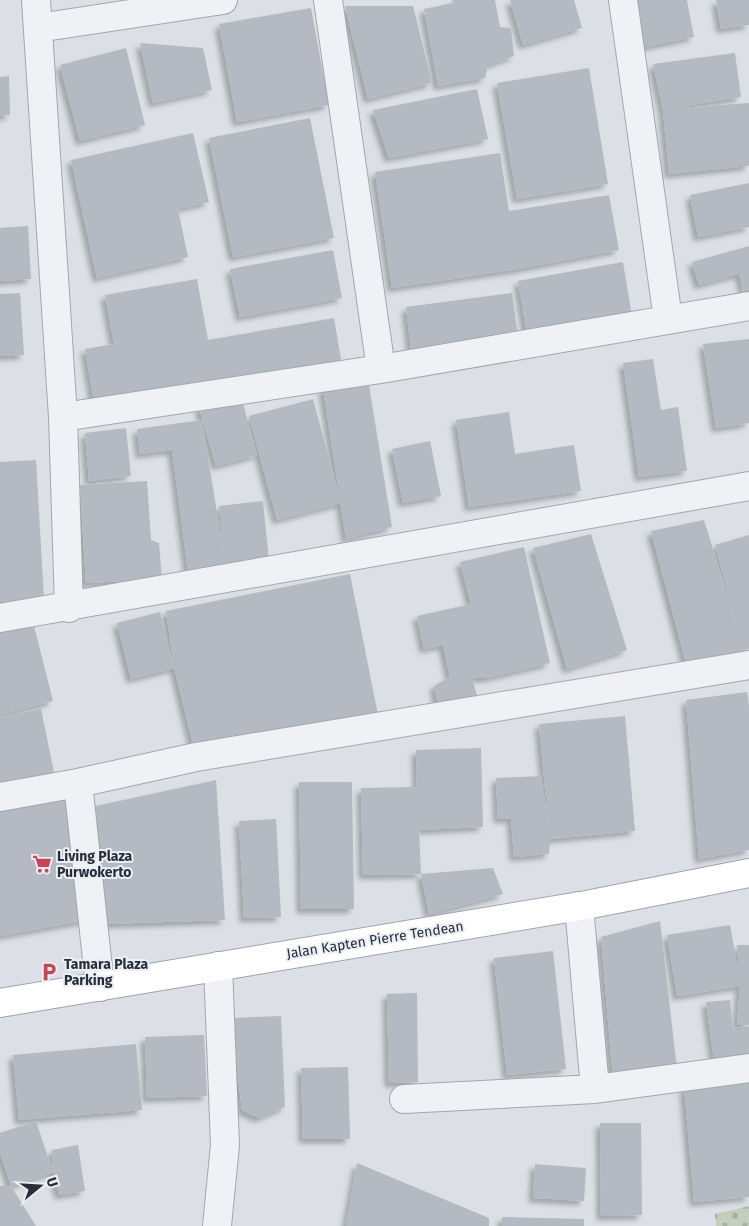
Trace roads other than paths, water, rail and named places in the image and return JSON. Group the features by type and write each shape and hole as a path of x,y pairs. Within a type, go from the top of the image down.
{"main road":[{"name":"Jalan Kapten Pierre Tendean","path":"0,1003 579,906 749,873"}],"street":[{"path":"36,0 63,417 69,608"},
{"path":"38,28 222,0"},
{"path":"328,0 381,369"},
{"path":"623,0 668,319"},
{"path":"63,417 381,369 749,306"},
{"path":"0,618 69,608 749,486"},
{"path":"0,797 78,783 196,757 749,665"},
{"path":"78,783 100,987"},
{"path":"579,906 595,1089"},
{"path":"217,1226 225,1145 218,966"},
{"path":"404,1099 595,1089 749,1068"}],"place":[{"name":"Living Plaza Purwokerto","path":"42,864"},
{"name":"Tamara Plaza Parking","path":"49,972"}]}
